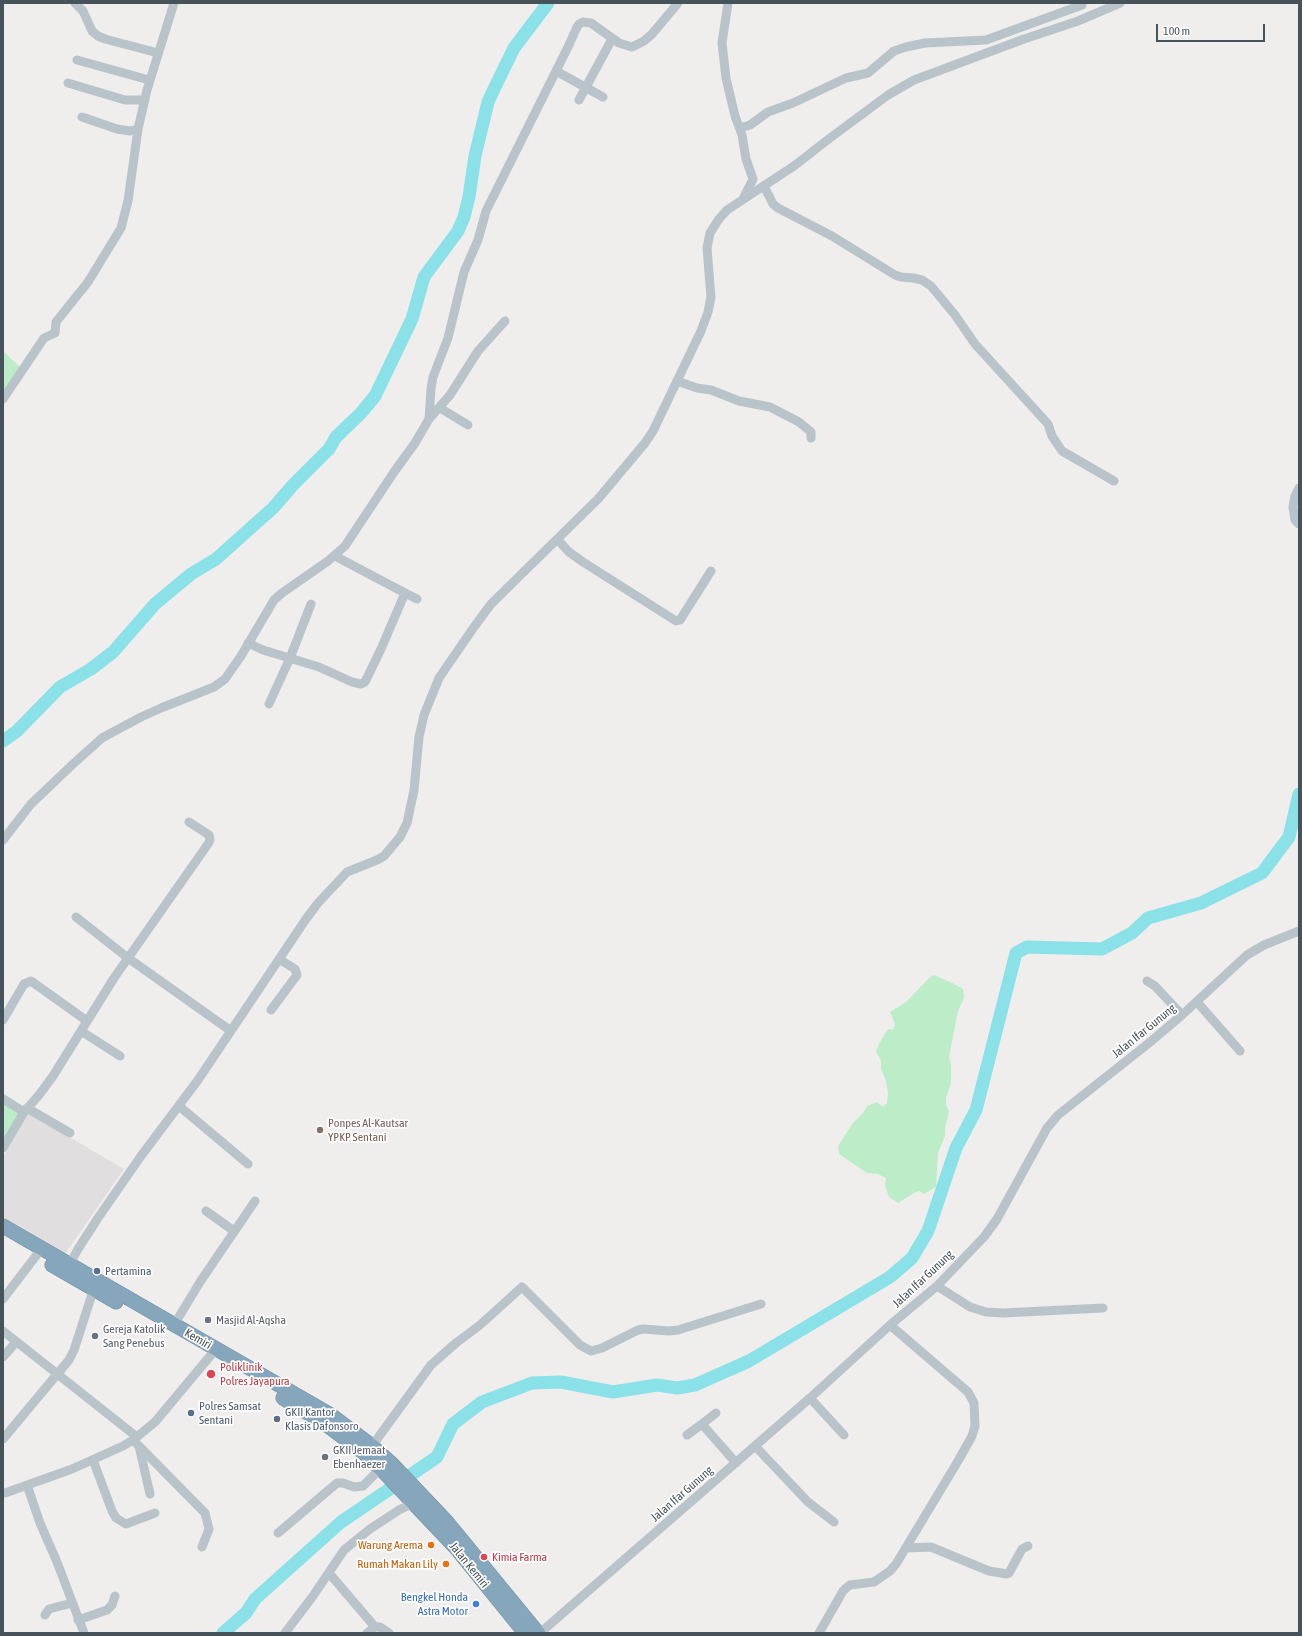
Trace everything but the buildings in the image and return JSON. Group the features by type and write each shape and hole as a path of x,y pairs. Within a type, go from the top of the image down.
{"highway":[{"name":"Kemiri","path":"3,1226 39,1252 328,1419"},
{"name":"Kemiri","path":"3,1237 70,1264 95,1285"},
{"name":"Kemiri","path":"122,1300 174,1325 212,1352"},
{"path":"328,1419 372,1446 385,1468 414,1499"},
{"path":"328,1419 364,1454 385,1468"},
{"name":"Jalan Kemiri","path":"414,1499 447,1522 539,1633"},
{"name":"Jalan Kemiri","path":"414,1499 525,1633"}],"street":[{"path":"75,3 83,11 92,31 98,36 158,53"},
{"path":"3,399 44,338 55,333 56,322 88,282 121,228 128,201 138,129 149,80 174,3"},
{"path":"429,419 433,377 448,338 461,292 464,272 478,240 486,211 579,24 583,22 591,24 623,46 632,47 636,46 652,34 678,3"},
{"path":"728,3 722,43 730,101 740,128 746,159 753,179 763,187 773,204 778,208 817,227 895,275 922,280 931,286 955,315 975,344 1048,424 1052,436 1062,451 1114,481"},
{"path":"70,1264 98,1218 141,1156 179,1106 306,919 339,879 352,870 384,856 397,842 407,823 409,815 414,790 419,737 424,715 439,678 474,627 491,604 598,499 645,444 656,425 701,331 708,312 711,297 707,248 713,226 727,210 794,166 825,141 888,95 914,80 1024,39 1078,21 1120,3"},
{"path":"740,128 750,125 768,112 793,103 846,78 868,73 894,51 925,43 986,40 1082,5"},
{"path":"579,100 612,39"},
{"path":"77,60 149,80"},
{"path":"556,71 603,97"},
{"path":"68,83 125,100 145,100"},
{"path":"82,117 117,129 130,131 138,129"},
{"path":"744,198 753,179"},
{"path":"3,840 31,804 102,738 160,708 220,684 233,668 274,600 282,592 335,556 353,534 415,443 429,419 450,395 478,351 506,321"},
{"path":"677,381 697,388 712,390 739,401 770,407 799,422 811,432 811,438"},
{"path":"440,408 468,425"},
{"path":"1299,488 1295,496 1293,507 1296,520 1299,524"},
{"path":"557,539 569,552 583,562 676,621 680,620 711,571"},
{"path":"335,556 417,599"},
{"path":"248,642 263,650 319,667 352,682 361,684 365,682 406,593"},
{"path":"269,704 290,658 311,604"},
{"path":"3,1148 26,1110 53,1076 128,958 210,840 209,835 189,822"},
{"path":"76,917 128,958 231,1031"},
{"name":"Jalan Ifar Gunung","path":"539,1633 736,1463 890,1325 937,1286 984,1237 997,1219 1052,1122 1058,1115 1149,1043 1197,1002 1247,955 1264,945 1299,931"},
{"path":"271,1010 297,975 295,969 279,959"},
{"path":"3,1020 24,984 31,981 87,1021"},
{"path":"1147,981 1155,986 1182,1015"},
{"path":"1197,1002 1240,1051"},
{"path":"81,1031 120,1056"},
{"path":"3,1099 70,1133"},
{"path":"179,1106 248,1164"},
{"path":"174,1325 255,1201"},
{"path":"206,1211 234,1231"},
{"path":"3,1299 39,1252"},
{"path":"3,1439 58,1374 72,1354 95,1285"},
{"path":"937,1286 970,1307 986,1312 1002,1313 1104,1308"},
{"path":"372,1446 431,1365 440,1356 480,1325 522,1287 580,1345 591,1352 638,1330 678,1330 761,1304"},
{"path":"819,1633 843,1591 850,1585 874,1582 896,1564 972,1436 975,1426 975,1410 972,1398 968,1392 890,1325"},
{"path":"3,1331 58,1374 137,1441 205,1512 209,1529 202,1547"},
{"path":"3,1358 16,1342"},
{"path":"5,1493 52,1477 137,1441 163,1413 212,1352"},
{"path":"810,1398 844,1435"},
{"path":"687,1435 716,1413"},
{"path":"702,1424 736,1463"},
{"path":"137,1441 150,1494"},
{"path":"755,1446 808,1502 834,1522"},
{"path":"93,1460 116,1518 126,1524 155,1513"},
{"path":"278,1533 337,1483 343,1483 354,1487 363,1486 385,1468"},
{"path":"27,1485 37,1516 59,1567 84,1633"},
{"path":"285,1633 313,1596 344,1550 359,1537 414,1499"},
{"path":"906,1548 932,1547 988,1571 1007,1574 1009,1573 1022,1549 1028,1546"},
{"path":"329,1573 375,1627 383,1628 389,1633"},
{"path":"78,1620 108,1610 112,1606 115,1596"},
{"path":"45,1615 49,1609 72,1603"},
{"path":"367,1633 375,1627"}],"shaded area":[{"path":"28,1113 124,1169 65,1254 3,1218 3,1157"}],"green space":[{"path":"3,351 20,367 3,393"},
{"path":"934,975 963,989 964,998 958,1011 949,1057 951,1064 951,1083 946,1098 946,1105 949,1112 945,1128 945,1136 938,1153 936,1187 924,1194 919,1191 914,1193 898,1203 889,1197 885,1186 886,1178 878,1174 867,1173 839,1154 838,1146 853,1123 863,1113 867,1106 877,1102 883,1107 887,1103 888,1093 886,1081 881,1069 881,1061 876,1051 888,1029 893,1030 895,1024 890,1012 906,1002 930,977"},
{"path":"3,1093 23,1106 3,1142"}],"waterway":[{"path":"3,741 17,731 60,687 91,669 113,652 155,604 191,574 216,559 273,508 293,485 329,449 336,437 361,413 375,396 412,319 424,277 458,231 464,217 469,197 475,156 488,102 514,48 548,3"},
{"path":"223,1633 246,1613 255,1599 341,1522 437,1457 453,1424 482,1402 532,1383 561,1382 613,1392 657,1385 677,1388 695,1385 749,1361 890,1277 912,1258 928,1231 956,1148 976,1110 1016,953 1027,947 1102,949 1132,933 1148,918 1201,903 1262,873 1289,837 1299,794"}],"place":[{"name":"Ponpes Al-Kautsar YPKP Sentani","path":"320,1130"},
{"name":"Pertamina","path":"97,1271"},
{"name":"Masjid Al-Aqsha","path":"208,1320"},
{"name":"Gereja Katolik Sang Penebus","path":"95,1336"},
{"name":"Poliklinik Polres Jayapura","path":"211,1374"},
{"name":"Polres Samsat Sentani","path":"191,1413"},
{"name":"GKII Kantor Klasis Dafonsoro","path":"277,1419"},
{"name":"GKII Jemaat Ebenhaezer","path":"325,1457"},
{"name":"Warung Arema","path":"431,1545"},
{"name":"Kimia Farma","path":"484,1557"},
{"name":"Rumah Makan Lily","path":"446,1564"},
{"name":"Bengkel Honda Astra Motor","path":"476,1604"}]}
